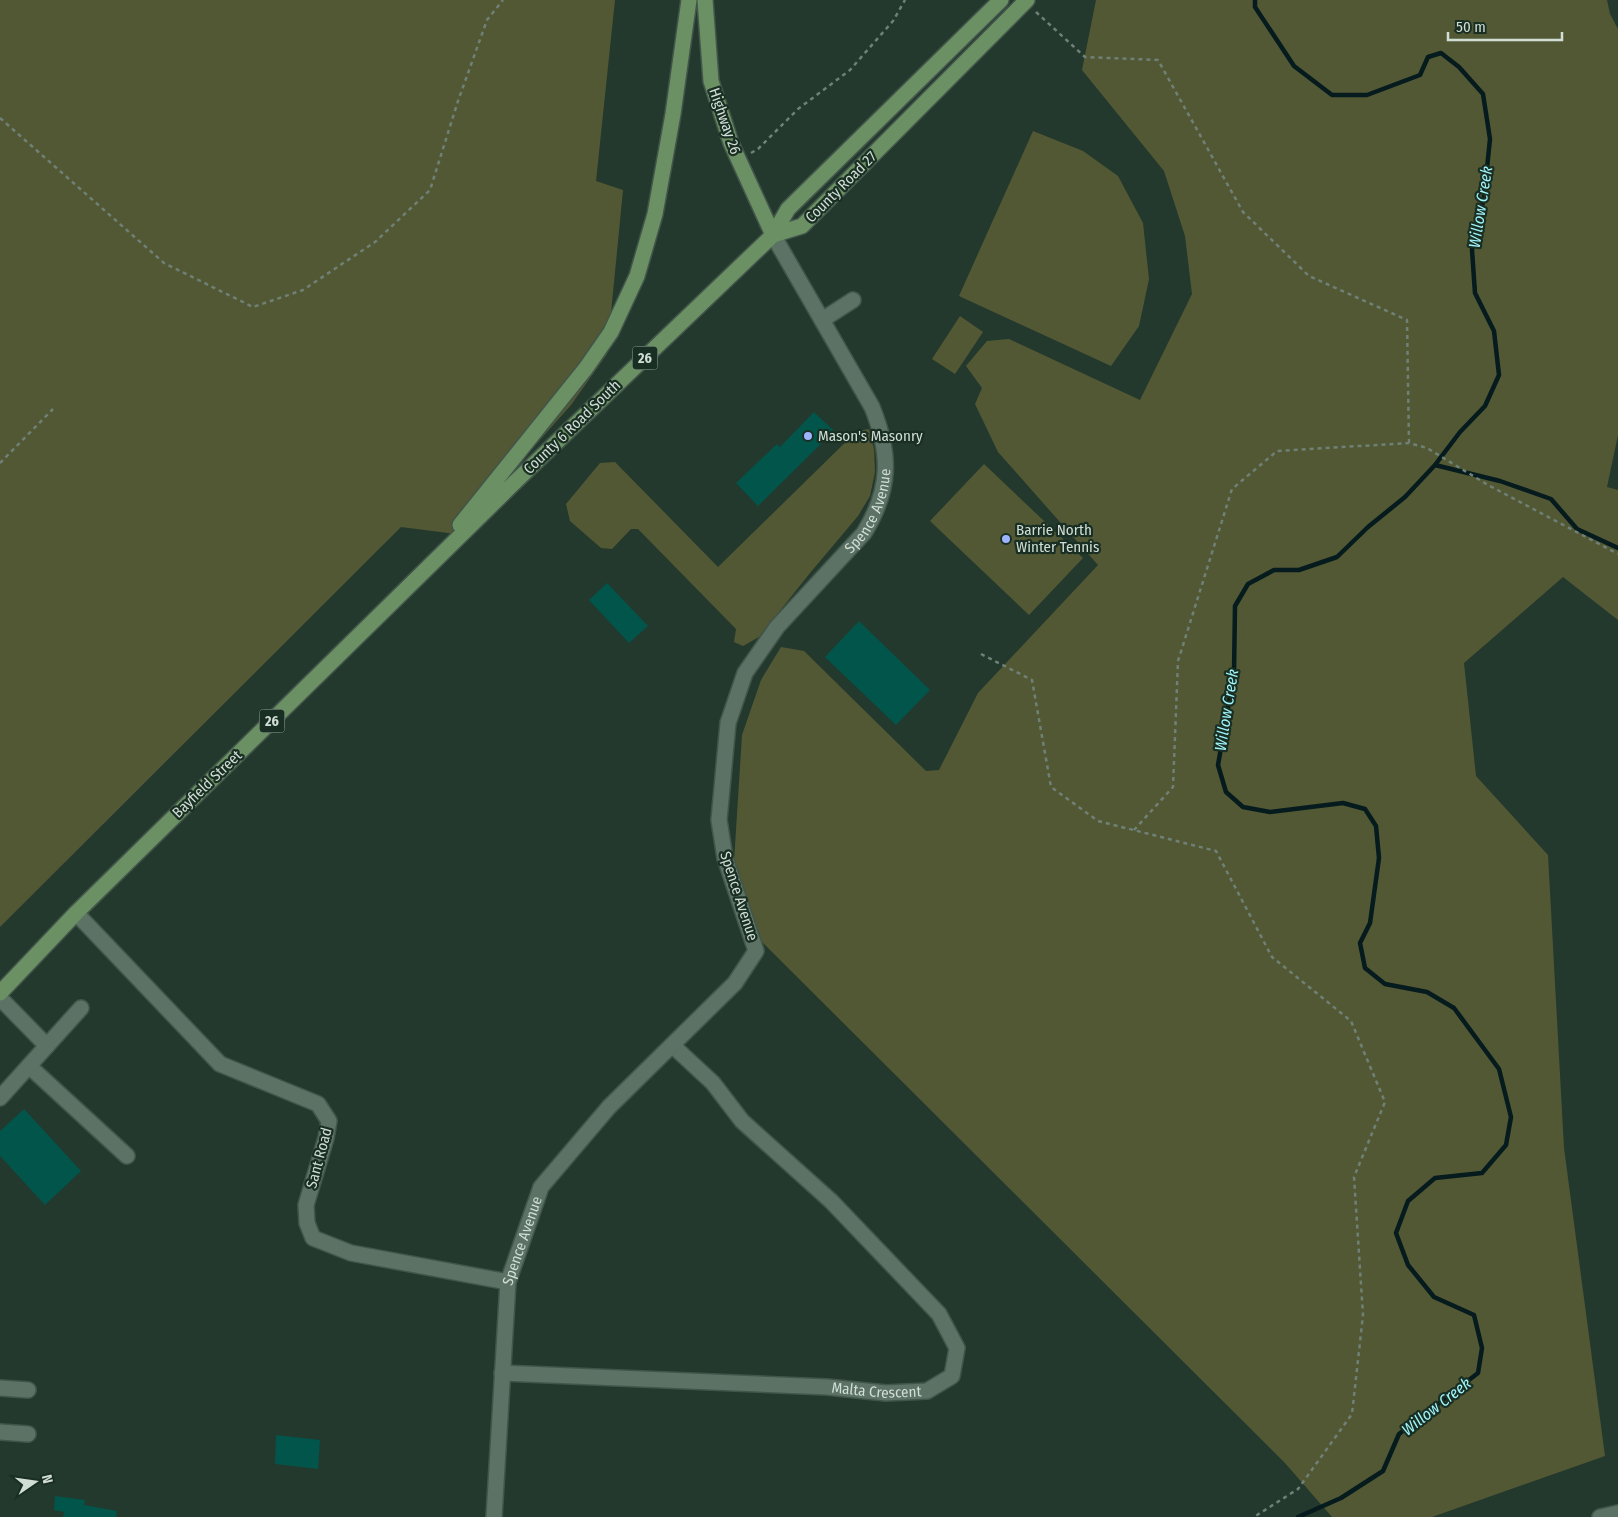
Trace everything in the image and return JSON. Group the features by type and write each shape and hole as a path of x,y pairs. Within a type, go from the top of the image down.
{"main road":[{"path":"417,579 586,368 611,332 626,302 637,276 655,214 673,114 689,0"},
{"name":"Highway 26","path":"705,0 711,81 731,143 773,235"},
{"name":"County Road 27","path":"773,235 788,208 1001,0"},
{"name":"County Road 27","path":"773,235 802,226 1026,1"},
{"name":"County 6 Road South","path":"417,579 516,480 773,235"},
{"name":"Bayfield Street","path":"0,993 76,913 417,579"}],"street":[{"name":"Spence Avenue","path":"494,1517 508,1282 540,1187 609,1107 735,983 756,951 725,858 719,820 728,723 745,673 777,627 864,533 874,516 883,493 885,451 880,428 872,407 773,235"},
{"path":"822,320 853,300"},
{"name":"Sant Road","path":"76,913 220,1064 318,1104 328,1121 326,1138 306,1205 307,1223 313,1238 351,1253 508,1282"},
{"path":"0,998 47,1046"},
{"path":"0,1098 81,1008"},
{"name":"Malta Crescent","path":"502,1373 827,1387 886,1393 927,1391 952,1376 957,1348 938,1314 831,1201 742,1121 713,1083 672,1045"},
{"path":"29,1066 127,1156"},
{"path":"0,1388 28,1390"},
{"path":"0,1432 28,1434"},
{"path":"1600,1517 1618,1513"}],"path":[{"path":"0,118 164,263 253,307 303,290 375,242 430,190 458,101 488,20 503,0"},
{"path":"739,160 758,149 798,110 850,70 893,21 905,0"},
{"path":"1026,1 1085,57 1158,60 1243,212 1309,276 1407,320 1409,443"},
{"path":"0,462 53,409"},
{"path":"1134,830 1173,787 1178,661 1232,489 1277,451 1409,443 1426,448 1488,485 1618,554"},
{"path":"981,654 1032,680 1051,786 1098,821 1216,851 1272,957 1352,1021 1384,1102 1354,1177 1363,1315 1352,1414 1298,1489 1254,1517"}],"green space":[{"path":"0,0 615,0 596,181 623,190 607,354 571,405 456,534 401,527 0,927"},
{"path":"1096,0 1607,0 1610,14 1618,29 1618,435 1607,487 1618,490 1618,620 1563,577 1464,663 1476,776 1548,855 1564,1148 1605,1456 1432,1517 1332,1517 1285,1463 757,937 734,862 742,735 761,680 781,647 804,651 926,771 939,770 978,693 1098,565 998,452 975,404 982,388 966,366 987,341 1009,339 1140,400 1192,294 1185,236 1164,171 1082,70"},
{"path":"1033,131 1083,151 1118,176 1143,223 1149,279 1139,326 1111,366 959,296"},
{"path":"960,316 983,332 955,374 932,359"},
{"path":"869,429 874,449 875,472 870,496 858,516 759,637 743,646 734,642 736,629 638,529 631,529 612,549 601,548 570,521 566,504 600,463 615,462 718,567 857,431"},
{"name":"Barrie North Winter Tennis","path":"984,464 1083,558 1029,615 930,521"}],"building":[{"path":"814,412 834,431 758,506 736,483 777,444 780,447"},
{"path":"607,583 648,626 629,643 589,600"},
{"path":"859,621 930,690 896,725 825,657"},
{"path":"24,1109 81,1171 45,1205 0,1156 0,1131"},
{"path":"276,1435 320,1440 318,1469 275,1464"},
{"path":"55,1496 85,1500 84,1505 117,1511 116,1517 63,1517 64,1512 54,1510"}],"waterway":[{"name":"Willow Creek","path":"1255,0 1255,7 1294,66 1332,95 1367,95 1420,75 1428,57 1441,53 1459,67 1483,94 1490,139 1484,197 1472,250 1475,293 1494,331 1499,375 1485,406 1460,432 1435,465 1405,497 1368,527 1337,557 1299,570 1274,570 1248,584 1235,606 1234,673 1218,765 1226,792 1243,807 1270,812 1343,803 1365,809 1376,826 1379,858 1370,923 1360,943 1365,968 1385,984 1427,992 1454,1008 1499,1069 1511,1117 1506,1145 1482,1173 1435,1178 1408,1201 1396,1233 1408,1265 1434,1297 1474,1315 1482,1348 1478,1373 1399,1434 1383,1471 1341,1498 1298,1517"},
{"path":"1435,465 1500,481 1551,499 1577,529 1618,548"}],"place":[{"name":"Mason's Masonry","path":"808,436"},
{"name":"Barrie North Winter Tennis","path":"1006,539"}]}
